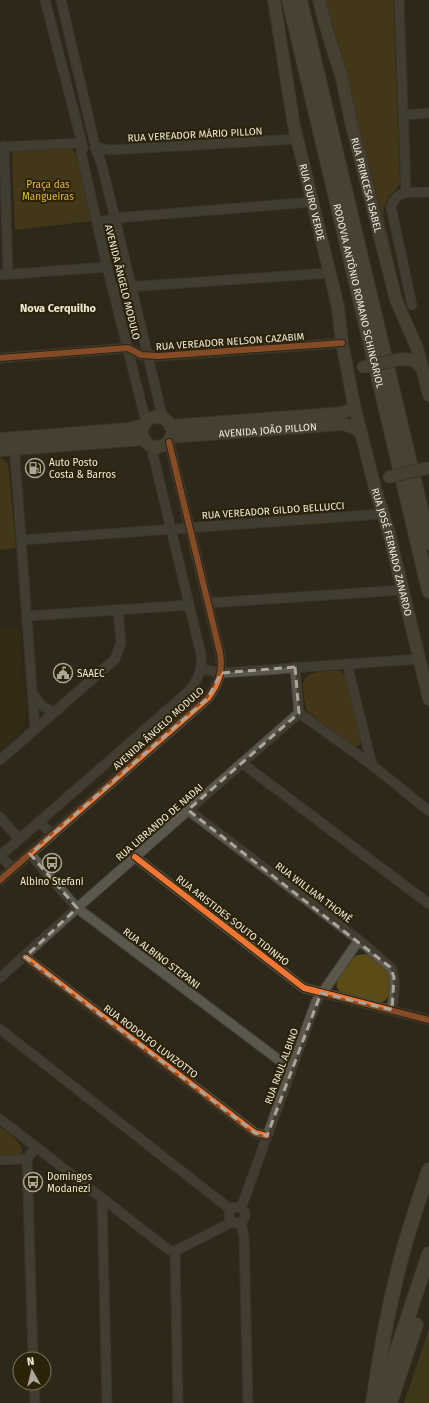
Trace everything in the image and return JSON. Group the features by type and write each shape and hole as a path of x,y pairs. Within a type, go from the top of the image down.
{"highway":[{"name":"RODOVIA ANTÔNIO ROMANO SCHINCARIOL","path":"289,0 429,592"},
{"name":"RODOVIA ANTÔNIO ROMANO SCHINCARIOL","path":"300,0 429,543"},
{"path":"373,1403 383,1341 396,1278 408,1234 429,1170"},
{"path":"379,1403 429,1254"},
{"path":"390,1403 429,1285"}],"main road":[{"name":"RUA OURO VERDE","path":"274,0 296,139 338,307 342,343 354,405"},
{"name":"RUA PRINCESA ISABEL","path":"319,0 342,79 353,130 396,300 417,348 429,393"},
{"path":"350,382 355,373 363,367 401,359 413,360 422,368"},
{"name":"AVENIDA JOÃO PILLON","path":"168,431 343,413 351,409 354,405"},
{"name":"RUA JOSÉ FERNADO ZANARDO","path":"354,405 403,590 429,699"},
{"path":"0,439 14,443 148,443 159,447 168,431 156,418 145,424 128,429 14,443 0,450"},
{"path":"145,424 142,432 148,443"},
{"name":"AVENIDA JOÃO PILLON","path":"168,431 343,424 355,428 361,433"},
{"path":"370,470 378,476 389,477 428,467"}],"street":[{"name":"AVENIDA ÂNGELO MODULO","path":"45,0 82,146 81,153 145,424"},
{"name":"AVENIDA ÂNGELO MODULO","path":"0,880 208,698 217,684 221,673 220,653 189,527 168,431 148,356 101,162 95,144 61,0"},
{"path":"399,0 406,193 429,192"},
{"path":"403,114 429,113"},
{"name":"RUA VEREADOR MÁRIO PILLON","path":"82,146 86,138 91,138 95,144 110,150 296,139"},
{"path":"82,146 2,147 4,275 107,267"},
{"name":"RUA PRINCESA ISABEL","path":"406,193 402,193 395,198 391,208 412,305"},
{"path":"97,223 115,218 312,202"},
{"path":"113,288 329,273"},
{"name":"RUA VEREADOR NELSON CAZABIM","path":"0,358 128,348 141,355 148,356 342,343"},
{"path":"14,443 28,616 35,729"},
{"path":"148,443 171,529 201,654 202,668 221,673 419,659"},
{"name":"RUA VEREADOR GILDO BELLUCCI","path":"22,540 382,514"},
{"path":"208,603 403,590"},
{"path":"28,616 189,605"},
{"path":"0,760 115,659 121,643 118,610"},
{"path":"347,664 372,765"},
{"path":"295,667 299,713 372,765 429,811"},
{"name":"AVENIDA ÂNGELO MODULO","path":"0,855 189,691 202,668"},
{"path":"33,694 42,706 54,712"},
{"name":"RUA LIBRANDO DE NADAI","path":"0,978 25,957 77,908 299,713"},
{"path":"242,763 429,904"},
{"name":"RUA WILLIAM THOMÉ","path":"188,810 360,940 390,967 393,971 394,977 392,1010"},
{"path":"0,817 19,839"},
{"path":"39,821 52,835"},
{"name":"RUA ALBINO STEPANI","path":"30,854 77,908 291,1069"},
{"path":"0,855 13,869"},
{"name":"RUA ARISTIDES SOUTO TIDINHO","path":"135,857 304,988 429,1020"},
{"name":"RUA RAUL ALBINO","path":"241,1208 316,1002 360,940"},
{"name":"RUA RODOLFO LUVIZOTTO","path":"25,957 255,1133 267,1136"},
{"path":"0,1030 230,1209"},
{"path":"0,1119 169,1250 174,1251 245,1218 241,1208 235,1207 230,1209"},
{"path":"33,1351 27,1160 36,1147"},
{"path":"0,1160 27,1160"},
{"path":"102,1199 107,1403"},
{"path":"230,1209 228,1212 228,1218 236,1222 244,1237 248,1403"},
{"path":"174,1251 178,1403"},
{"path":"34,1391 34,1403"}],"highlighted area":[{"path":"295,667 299,713 188,810 390,967 394,977 392,1010 321,993 267,1136 255,1133 25,957 77,908 30,854 208,698 221,673"}],"shaded area":[{"path":"20,627 23,671 20,671 24,678 26,713 23,727 18,734 0,750 0,629"},
{"path":"429,1329 429,1403 404,1403"}],"green space":[{"path":"323,0 393,0 400,183 387,200 383,215 405,308 401,299"},
{"name":"Praça das Mangueiras","path":"71,148 76,155 91,221 15,230 13,152 17,150"},
{"path":"0,457 8,464 16,548 0,550"},
{"path":"340,671 347,680 361,741 360,745 354,747 307,711 306,708 303,686 304,680 307,676 317,672"},
{"path":"365,954 380,962 389,972 391,981 390,992 386,1000 382,1002 373,1002 347,995 341,992 338,988 337,984 340,974 354,957"},
{"path":"0,1127 14,1137 19,1143 22,1151 18,1156 0,1156"}],"cycle path":[{"path":"0,358 128,348 141,355 159,356 342,343"},
{"path":"0,880 208,698 219,677 221,666 220,653 169,442"},
{"path":"135,857 304,988 429,1020"},
{"path":"25,957 255,1133 267,1136"}],"place":[{"name":"Auto Posto Costa & Barros","path":"35,468"},
{"name":"SAAEC","path":"63,673"},
{"name":"Albino Stefani","path":"52,863"},
{"name":"Domingos Modanezi","path":"33,1182"}],"district":[{"name":"Nova Cerquilho","path":"58,308"}]}
